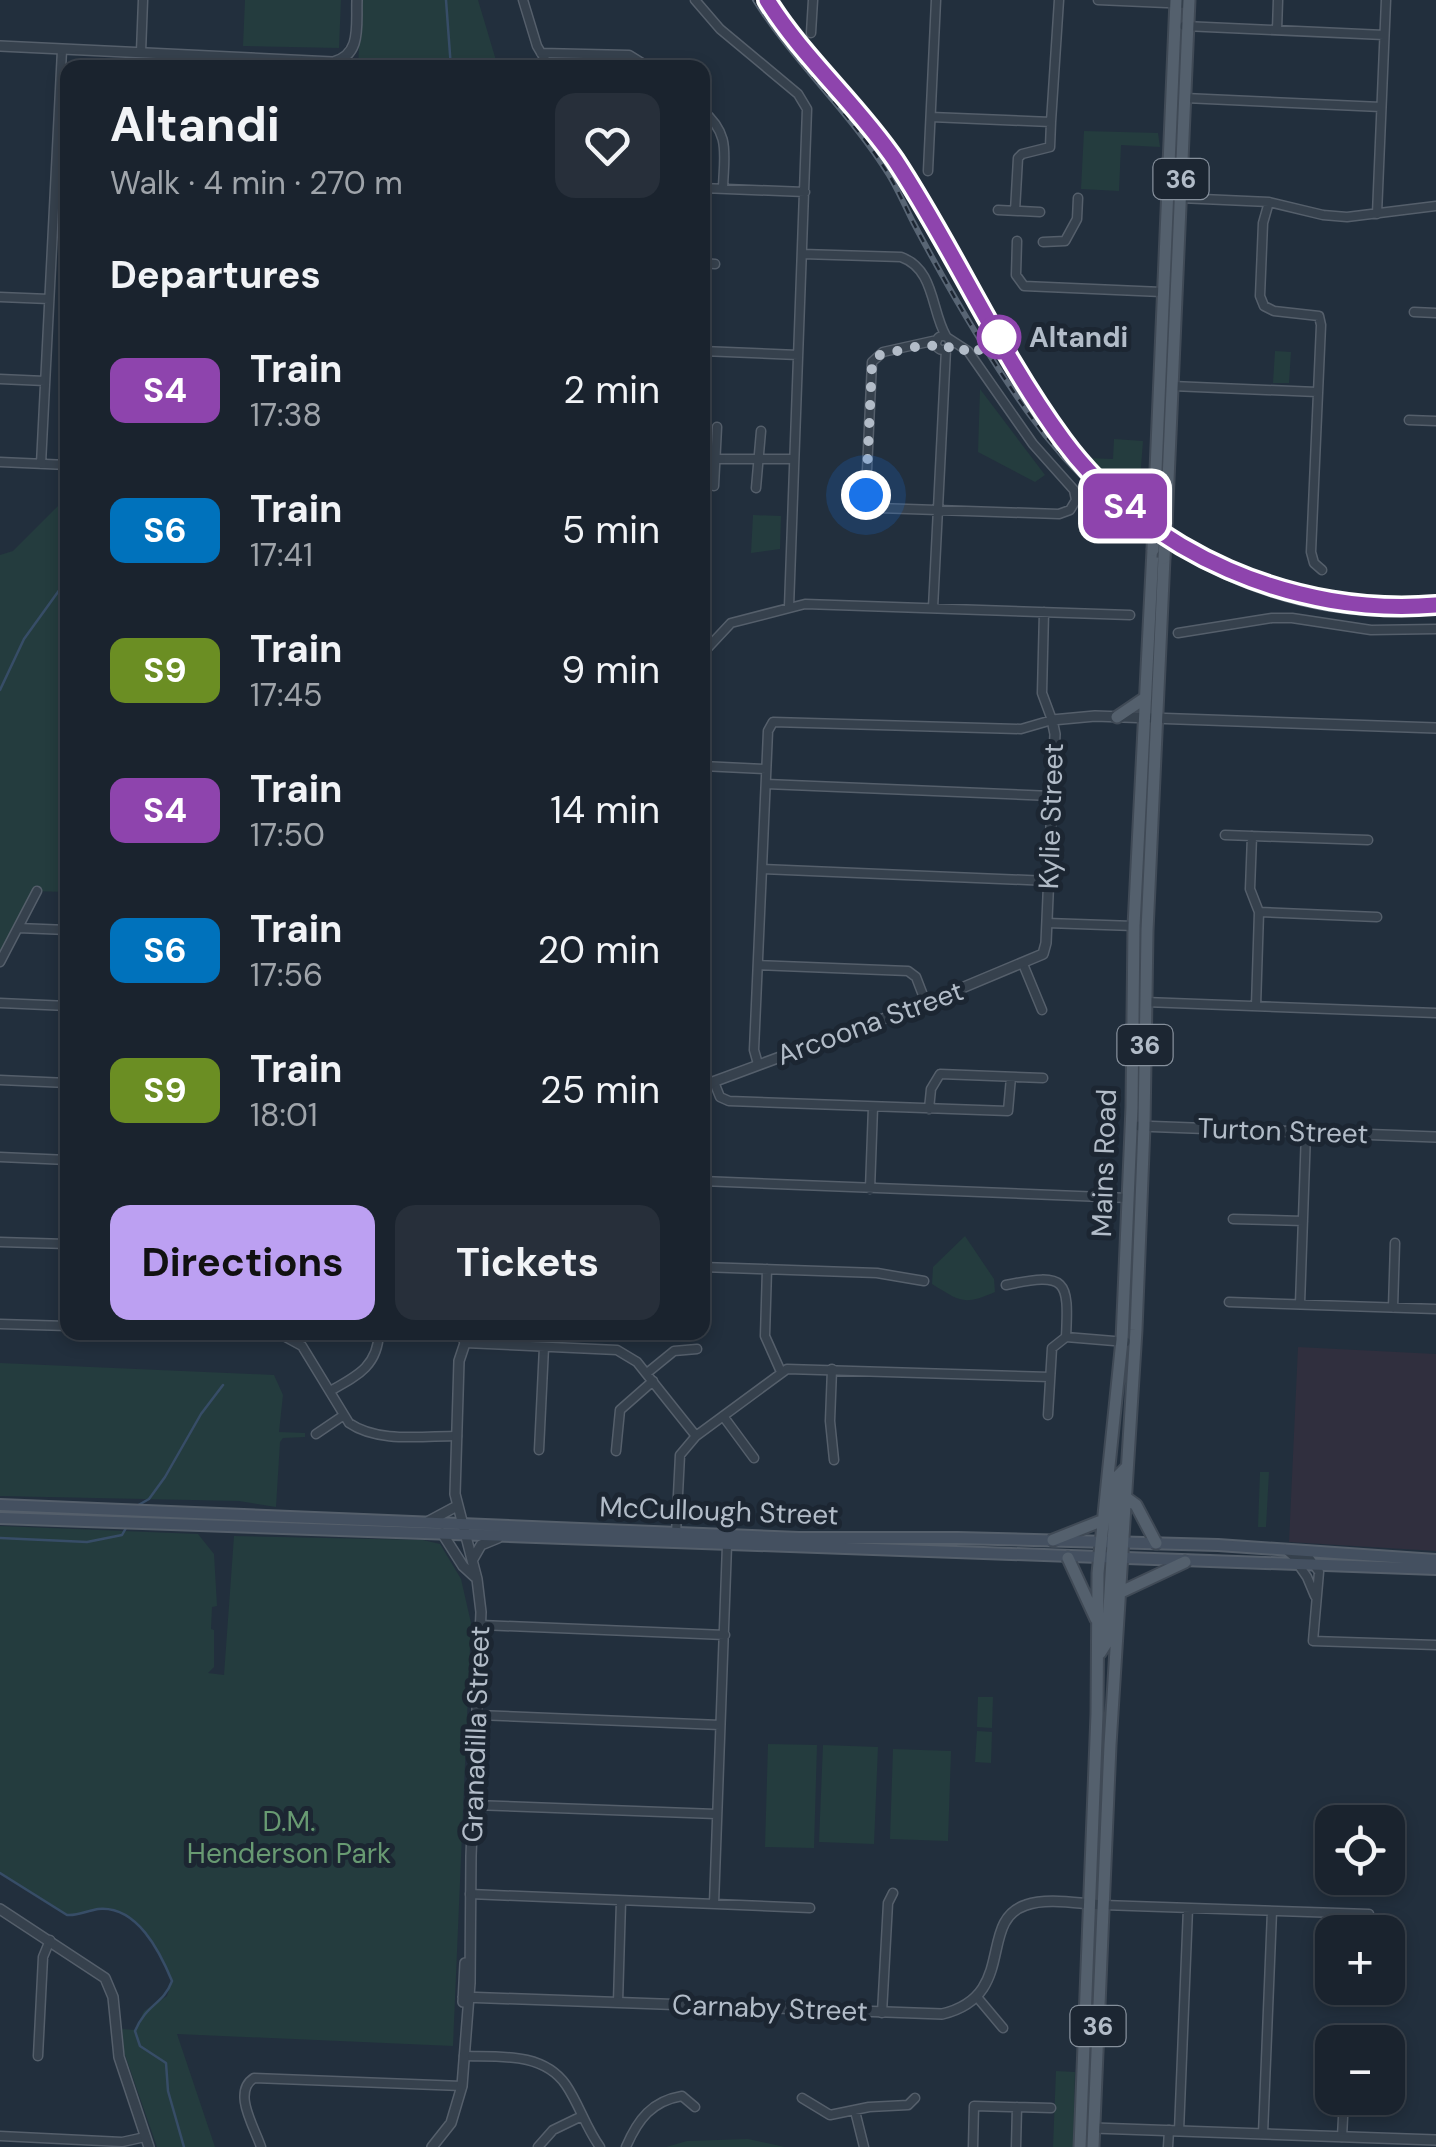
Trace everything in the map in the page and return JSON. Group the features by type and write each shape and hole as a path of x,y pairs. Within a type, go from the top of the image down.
{"main road":[{"name":"Mains Road","path":"1112,1542 1101,1522 1114,1437 1128,1198 1138,1126 1145,1002 1134,926 1166,526 1162,292 1182,2"},
{"name":"Mains Road","path":"1112,1542 1125,1497 1135,1346 1139,965 1151,718 1145,698 1154,517 1180,198 1185,98 1181,26"},
{"path":"1117,717 1145,698"},
{"path":"1098,1656 1107,1642 1117,1476 1126,1468"},
{"path":"1125,1497 1136,1505 1156,1544"},
{"name":"McCullough Street","path":"0,1506 428,1522 508,1535 1053,1540 1285,1549 1436,1560"},
{"name":"McCullough Street","path":"0,1518 442,1533 463,1528 676,1538 728,1545 1436,1570"},
{"path":"1053,1540 1101,1522"},
{"path":"1068,1558 1098,1622"},
{"name":"36","path":"1093,2147 1110,1745 1121,1592 1111,1560"},
{"name":"36","path":"1080,2147 1098,1622 1111,1560"},
{"path":"1121,1592 1185,1562"}],"street":[{"path":"141,52 142,0"},
{"path":"338,60 351,54 357,0"},
{"path":"523,0 545,60"},
{"path":"695,0 720,29 805,102 808,112 789,606"},
{"path":"811,33 812,0"},
{"path":"928,171 936,0"},
{"path":"1015,211 1018,158 1050,147 1059,0"},
{"path":"1098,0 1182,2"},
{"path":"1276,30 1278,0"},
{"path":"1377,214 1386,0"},
{"path":"1181,26 1384,35"},
{"path":"0,46 295,60"},
{"path":"61,60 62,50"},
{"path":"540,52 629,55 637,60"},
{"path":"41,464 60,85"},
{"path":"1185,98 1381,107"},
{"path":"710,117 724,138 722,188"},
{"path":"931,118 1051,122"},
{"path":"56,156 60,156"},
{"path":"710,188 805,192"},
{"path":"1043,242 1065,241 1077,219 1078,198"},
{"path":"1180,198 1269,202 1324,216 1436,206"},
{"path":"1269,202 1263,222 1260,296 1264,306 1318,316 1311,552 1314,564 1322,570"},
{"path":"998,210 1040,212"},
{"path":"1017,241 1016,275 1024,286 1162,292"},
{"path":"802,254 898,257 912,262 934,296 942,343 933,608"},
{"path":"710,264 715,264"},
{"path":"0,297 50,299"},
{"path":"1414,312 1436,313"},
{"path":"942,343 968,351 1022,429 1072,487 1075,504 1070,510 1059,514 876,507 869,502 866,495 872,362 883,352 942,343"},
{"path":"710,351 798,355"},
{"path":"0,379 46,381"},
{"path":"1165,386 1318,392"},
{"path":"1409,420 1436,421"},
{"path":"714,486 717,427"},
{"path":"756,488 760,431"},
{"path":"710,460 794,459"},
{"path":"0,462 60,465"},
{"path":"710,646 732,623 789,606 812,604 1130,615"},
{"name":"Kylie Street","path":"1037,958 1046,950 1055,734 1042,693 1044,612"},
{"path":"1178,633 1272,618 1371,630 1436,629"},
{"path":"758,1064 754,1050 766,769 768,730 773,722 1035,727 1070,716 1436,728"},
{"path":"710,766 766,769"},
{"path":"766,784 1052,796"},
{"path":"1225,835 1368,840"},
{"path":"1252,836 1250,889 1259,912 1256,1006"},
{"path":"762,869 1049,881"},
{"path":"0,962 36,891"},
{"path":"1259,912 1378,917"},
{"path":"1047,923 1134,926"},
{"path":"18,928 60,930"},
{"name":"Arcoona Street","path":"710,1083 1037,958"},
{"path":"1024,964 1042,1010"},
{"path":"758,966 908,970 916,977 926,1003"},
{"path":"1145,1002 1436,1013"},
{"path":"0,1003 60,1006"},
{"path":"929,1109 931,1089 940,1074 1043,1078"},
{"path":"714,1082 720,1097 729,1101 1008,1111 1011,1077"},
{"path":"0,1080 60,1083"},
{"path":"870,1189 873,1107"},
{"name":"Turton Street","path":"1138,1126 1436,1137"},
{"path":"1300,1304 1306,1132"},
{"path":"0,1157 60,1160"},
{"path":"710,1181 1128,1198"},
{"path":"1233,1219 1303,1221"},
{"path":"0,1242 60,1244"},
{"path":"1394,1308 1395,1243"},
{"path":"710,1266 877,1273 924,1281"},
{"path":"767,1269 765,1336 781,1372"},
{"path":"1006,1285 1058,1282 1064,1287 1068,1297 1066,1337"},
{"path":"1229,1302 1436,1309"},
{"path":"0,1324 60,1326"},
{"path":"1048,1415 1052,1348 1066,1337 1122,1340 1135,1346"},
{"path":"294,1340 308,1352 344,1415 360,1431 457,1436"},
{"path":"330,1391 361,1374 376,1355 378,1340"},
{"name":"Granadilla Street","path":"432,2147 451,2123 462,2086 474,1805 480,1625 477,1578 456,1506 463,1340"},
{"path":"481,1340 617,1350 638,1362 696,1436"},
{"path":"539,1450 544,1347"},
{"path":"616,1451 620,1410 674,1351 698,1349"},
{"path":"676,1538 680,1455 696,1436 781,1372 796,1367 1050,1377"},
{"path":"832,1369 830,1421 834,1460"},
{"path":"316,1434 344,1415"},
{"path":"723,1416 754,1458"},
{"path":"428,1522 456,1506"},
{"path":"442,1533 463,1566 477,1578"},
{"path":"472,1562 481,1545 508,1535"},
{"path":"714,1904 728,1545"},
{"path":"1285,1549 1292,1556 1308,1558 1316,1565 1319,1576 1313,1642 1436,1645"},
{"path":"1298,1564 1315,1596"},
{"path":"480,1625 724,1635"},
{"path":"477,1715 720,1725"},
{"path":"474,1805 716,1814"},
{"path":"470,1894 810,1908"},
{"path":"882,2013 888,1902 893,1894"},
{"path":"618,2002 621,1901"},
{"path":"1003,2028 977,1997 992,1971 1002,1929 1014,1910 1036,1902 1368,1914"},
{"path":"1168,2147 1174,2131 1188,1908"},
{"path":"0,1909 97,1970 110,1986 119,2057 147,2142 0,2136"},
{"path":"1264,2134 1272,1911"},
{"path":"38,2056 43,1958 50,1940"},
{"name":"Carnaby Street","path":"466,1997 942,2014 962,2008 977,1997"},
{"path":"464,2053 535,2061 565,2082 600,2147"},
{"path":"261,2147 242,2092 254,2078 462,2086"},
{"path":"688,2099 695,2091"},
{"path":"626,2147 649,2108 660,2099 682,2096 695,2107"},
{"path":"802,2098 830,2115 912,2101 915,2115"},
{"path":"802,2113 812,2105"},
{"path":"972,2147 974,2106 1006,2106 1017,2111 1052,2108"},
{"path":"855,2111 864,2147"},
{"path":"1016,2147 1017,2111"},
{"path":"1344,2115 1345,2140"},
{"path":"538,2147 553,2130 582,2116"},
{"path":"1094,2128 1345,2140 1436,2140"}],"shaded area":[{"path":"1298,1347 1436,1354 1436,1551 1289,1542"}],"green space":[{"path":"245,0 341,0 339,48 243,46"},
{"path":"361,0 478,0 496,60 358,60"},
{"path":"1084,131 1158,133 1160,147 1121,145 1119,191 1081,189"},
{"path":"1275,351 1291,352 1289,383 1273,383"},
{"path":"980,389 1045,475 1035,482 978,452"},
{"path":"1114,439 1143,441 1138,506 1085,458 1113,459"},
{"path":"60,504 60,892 32,891 0,954 0,555 13,551"},
{"path":"753,515 781,516 780,549 751,553"},
{"path":"965,1236 994,1279 995,1292 968,1300 956,1298 932,1284 933,1267"},
{"path":"0,1363 274,1375 283,1395 279,1432 305,1433 305,1437 283,1438 280,1442 276,1507 239,1501 0,1496"},
{"path":"1260,1472 1269,1472 1266,1527 1258,1527"},
{"name":"D.M. Henderson Park","path":"0,1526 198,1534 214,1554 214,1667 208,1673 224,1675 234,1536 423,1540 440,1544 461,1579 471,1623 453,2046 177,2034 215,2147 157,2147 124,2052 122,2029 135,2030 144,2011 167,1996 172,1981 161,1957 145,1933 124,1914 98,1909 67,1915 0,1873"},
{"path":"978,1697 993,1697 992,1728 977,1727"},
{"path":"977,1731 992,1732 991,1763 975,1762"},
{"path":"768,1744 817,1745 814,1848 765,1847"},
{"path":"823,1745 878,1747 874,1844 819,1842"},
{"path":"893,1749 951,1751 948,1841 890,1839"},
{"path":"1056,2071 1075,2072 1073,2147 1053,2147"},
{"path":"748,2139 785,2147 666,2147 687,2141"}],"waterway":[{"path":"446,0 450,60"},
{"path":"0,690 24,639 60,589"},
{"path":"135,1507 149,1499 165,1477 201,1414 223,1385"},
{"path":"0,1538 87,1542 122,1535 126,1528"},
{"path":"0,1873 67,1915 98,1909 124,1914 154,1944 172,1981 135,2031 140,2046 166,2063 168,2091 184,2147"}],"railway":[{"path":"755,0 874,152 953,294 1027,411 1065,458 1107,500 1154,537 1205,567 1259,590 1316,606 1375,614 1436,612"},
{"path":"912,191 1037,401"}],"train":[{"name":"S4","path":"767,0 894,158 1039,404 1071,450 1117,499 1195,552 1268,585 1348,603 1436,605"}],"place":[{"name":"Altandi","path":"999,337"}],"route":[{"path":"866,495 872,364 876,356 928,344 943,350 956,344 971,355 999,337"}]}
